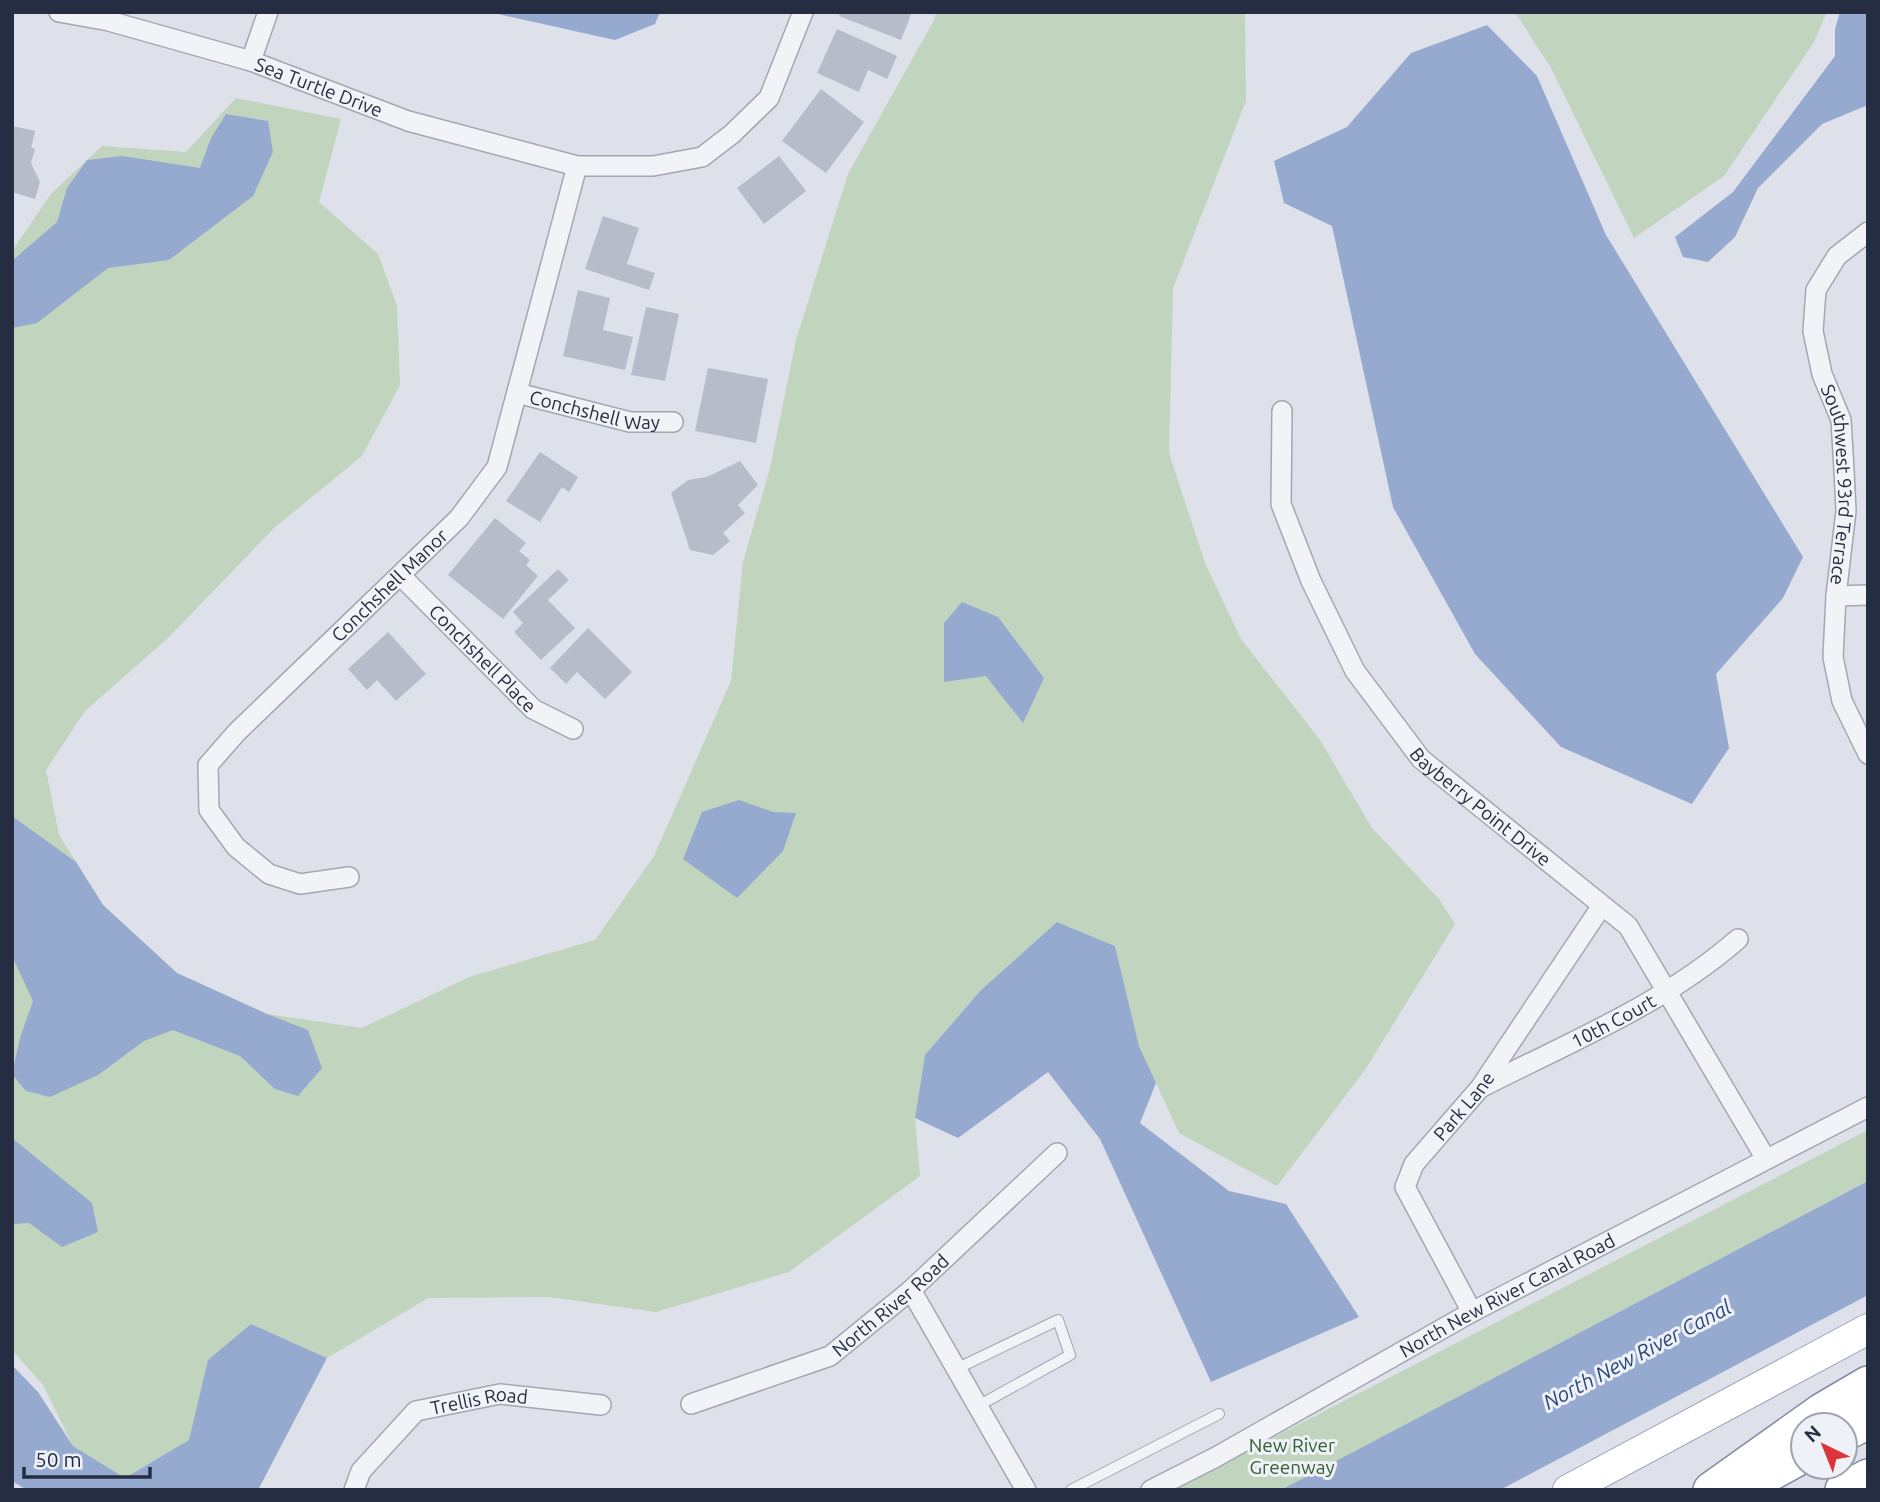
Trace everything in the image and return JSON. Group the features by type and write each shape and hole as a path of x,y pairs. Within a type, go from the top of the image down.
{"highway":[{"path":"1711,1490 1822,1411 1868,1384"},
{"path":"1738,1490 1789,1463"},
{"path":"1843,1490 1868,1477"}],"main road":[{"path":"1568,1490 1868,1329"}],"street":[{"name":"Sea Turtle Drive","path":"59,12 109,21 251,61 408,121 577,166 653,166 702,157 732,134 769,98 803,12"},
{"path":"251,61 268,12"},
{"name":"Conchshell Manor","path":"349,877 300,884 269,874 236,847 209,810 208,765 237,732 459,518 497,467 577,166"},
{"name":"Southwest 93rd Terrace","path":"1868,232 1837,256 1816,290 1813,331 1822,374 1840,420 1846,511 1836,596 1833,657 1842,701 1868,754"},
{"name":"Conchshell Way","path":"517,393 630,422 673,422"},
{"name":"Bayberry Point Drive","path":"1282,411 1281,504 1311,581 1355,671 1421,759 1601,907 1628,926 1766,1160"},
{"name":"Conchshell Place","path":"401,576 533,709 573,729"},
{"path":"1836,596 1868,594"},
{"name":"Park Lane","path":"1472,1312 1405,1187 1414,1164 1480,1088 1601,907"},
{"name":"10th Court","path":"1480,1088 1667,993 1738,939"},
{"name":"North New River Canal Road","path":"1152,1490 1216,1457 1472,1312 1868,1107"},
{"name":"North River Road","path":"691,1404 830,1356 911,1290 1057,1153"},
{"path":"911,1290 1025,1490"},
{"name":"Trellis Road","path":"354,1490 361,1471 416,1411 500,1394 601,1405"}],"lane":[{"path":"956,1369 1058,1320 1070,1355 978,1406"},
{"path":"1071,1490 1219,1414"},
{"path":"1025,1490 1033,1490"}],"green space":[{"path":"936,12 1245,12 1246,101 1173,288 1169,453 1205,563 1241,639 1320,740 1372,828 1439,899 1455,924 1365,1070 1277,1186 1179,1133 1139,1046 1115,946 1057,922 980,991 925,1055 915,1118 920,1176 789,1272 656,1312 549,1297 428,1298 327,1358 251,1324 208,1361 190,1440 125,1478 73,1446 43,1385 12,1350 12,251 51,194 102,146 186,152 236,98 341,119 319,202 378,254 397,306 400,385 362,456 274,528 168,638 85,711 46,770 59,835 103,905 177,973 267,1014 362,1028 469,977 595,940 654,856 731,681 743,562 770,468 796,340 848,174"},
{"path":"1515,12 1827,12 1814,42 1724,176 1634,238 1551,68"},
{"name":"New River Greenway","path":"1868,1130 1868,1181 1293,1484 1281,1490 1172,1490"}],"water":[{"path":"489,12 660,12 655,24 615,40"},
{"path":"1840,12 1868,12 1868,105 1822,124 1758,188 1735,237 1708,262 1683,257 1675,237 1733,192 1835,56 1835,29"},
{"path":"1487,25 1537,76 1606,235 1803,557 1783,598 1716,674 1729,748 1692,804 1561,747 1475,654 1393,507 1332,226 1284,203 1274,161 1347,127 1411,53"},
{"path":"226,114 268,121 273,152 253,196 169,260 108,268 37,323 12,328 12,261 57,222 67,188 87,160 122,156 200,168 211,138"},
{"path":"962,602 998,617 1044,678 1023,723 986,676 944,682 944,623"},
{"path":"739,800 773,812 796,813 783,851 737,898 683,859 702,812"},
{"path":"12,816 76,862 103,905 177,973 308,1030 322,1068 298,1096 275,1089 240,1056 173,1030 144,1041 98,1075 50,1097 26,1091 12,1074 20,1038 33,1001 12,956"},
{"path":"1057,922 1115,946 1139,1046 1156,1083 1140,1123 1229,1191 1286,1204 1359,1317 1211,1382 1100,1139 1048,1072 958,1138 915,1118 925,1055 980,991"},
{"path":"12,1138 92,1203 98,1232 62,1247 29,1223 12,1224"},
{"name":"North New River Canal","path":"1868,1181 1868,1295 1500,1490 1281,1490"},
{"path":"251,1324 327,1358 258,1490 27,1490 12,1481 12,1365 38,1392 73,1446 125,1478 189,1440 208,1360"}],"building":[{"path":"841,12 912,12 901,40 839,16"},
{"path":"837,29 897,56 887,79 868,70 859,92 817,73"},
{"path":"821,89 864,122 826,173 782,141"},
{"path":"12,126 35,131 31,148 35,149 31,163 40,182 35,199 12,192"},
{"path":"779,156 806,191 764,224 737,188"},
{"path":"603,216 639,228 627,264 655,273 649,290 585,269"},
{"path":"578,290 610,298 603,330 633,337 625,370 563,356"},
{"path":"646,307 679,314 665,381 631,375"},
{"path":"708,368 768,379 756,443 695,431"},
{"path":"540,452 578,477 569,492 562,487 540,522 506,501"},
{"path":"740,461 758,485 738,505 745,513 723,533 730,541 713,555 690,550 671,493 688,480 707,477"},
{"path":"495,518 526,543 519,551 530,560 526,565 538,576 503,619 448,575"},
{"path":"558,569 569,580 548,600 575,628 541,660 514,632 523,623 513,612"},
{"path":"588,628 632,672 605,699 577,672 566,684 550,668"},
{"path":"388,632 426,674 396,701 377,680 367,690 348,669"}]}
